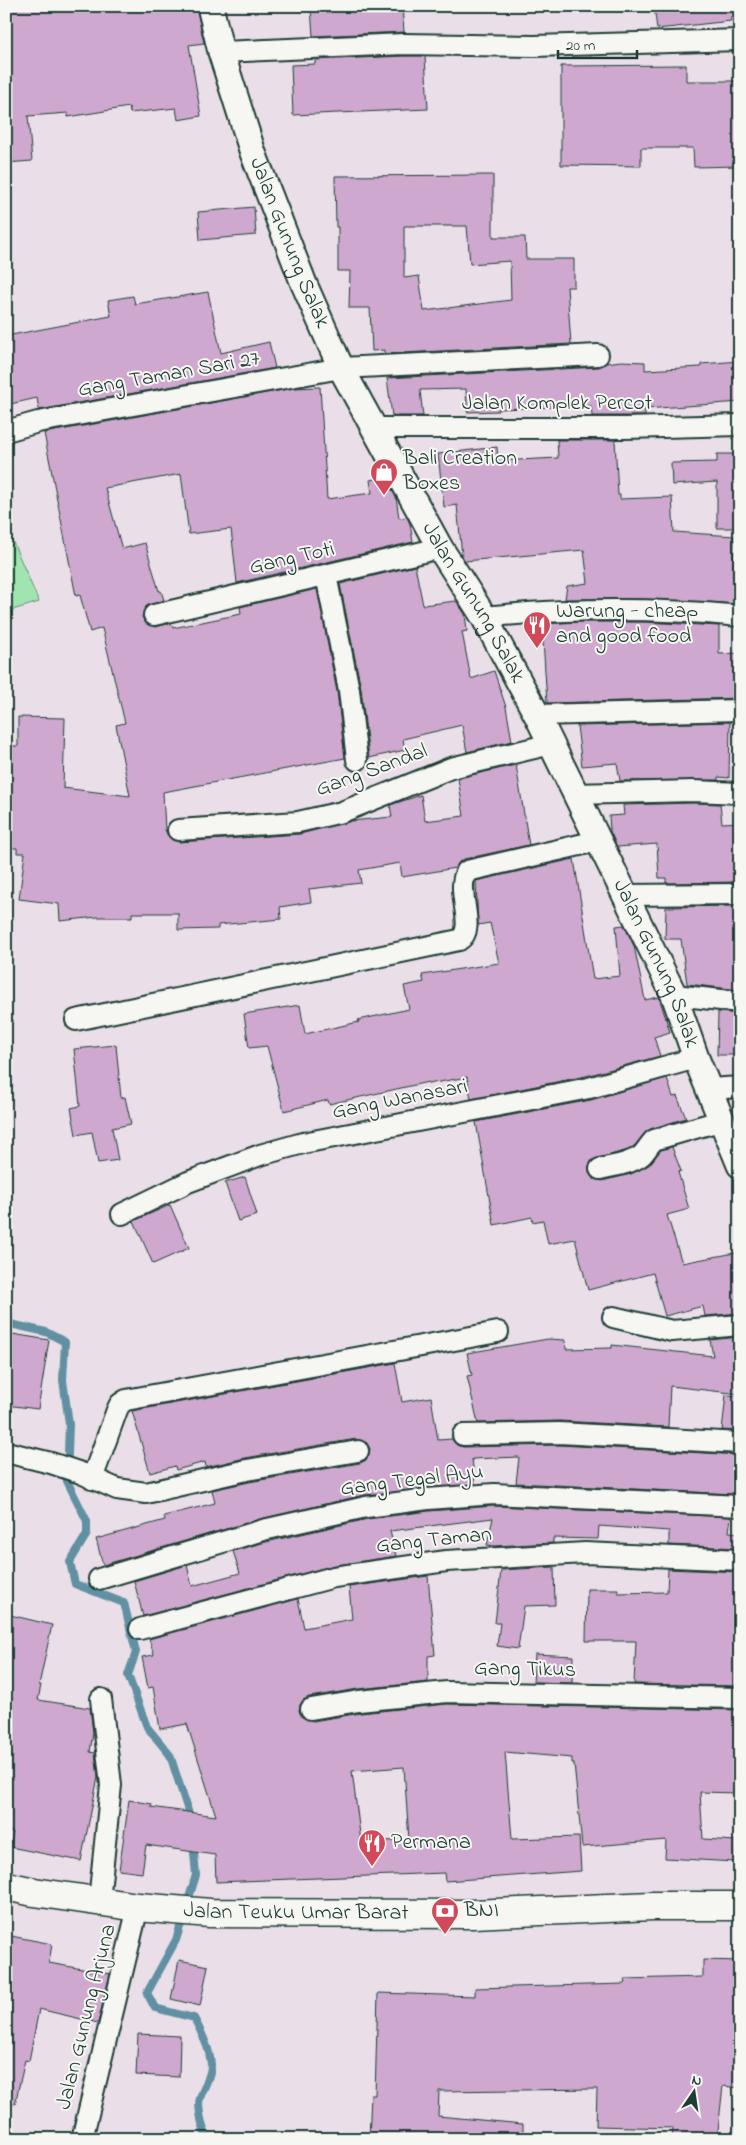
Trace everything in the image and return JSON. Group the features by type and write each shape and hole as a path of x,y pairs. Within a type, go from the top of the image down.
{"main road":[{"name":"Jalan Teuku Umar Barat","path":"6,1886 99,1902 210,1913 473,1914 652,1906 740,1906"}],"street":[{"name":"Jalan Gunung Salak","path":"210,6 221,52 253,152 304,284 342,368 440,548 484,617 537,715 674,995 696,1058 710,1088 740,1165"},
{"path":"221,52 404,44 534,46 740,40"},
{"name":"Gang Taman Sari 27","path":"6,431 38,422 342,368 598,355"},
{"name":"Jalan Komplek Percot","path":"375,428 616,428 740,425"},
{"name":"Gang Toti","path":"154,615 440,548"},
{"path":"326,575 349,690 357,760"},
{"path":"484,617 552,610 711,613 740,616"},
{"path":"537,715 740,710"},
{"name":"Gang Sandal","path":"178,830 298,822 342,812 451,768 551,744"},
{"path":"574,794 693,791 740,793"},
{"path":"76,1020 459,940 465,936 467,928 462,885 467,870 598,841"},
{"path":"624,895 740,894"},
{"path":"674,995 740,1002"},
{"name":"Gang Wanasari","path":"122,1214 188,1182 260,1155 302,1143 589,1088 696,1058"},
{"path":"710,1088 740,1087"},
{"path":"600,1169 631,1161 642,1155 647,1146 654,1140 722,1120"},
{"path":"613,1318 672,1332 740,1325"},
{"path":"87,1476 120,1404 126,1400 498,1332"},
{"path":"463,1435 559,1433 740,1443"},
{"path":"6,1452 52,1463 117,1489 146,1492 247,1470 358,1451"},
{"name":"Gang Tegal Ayu","path":"100,1578 263,1530 366,1507 428,1499 494,1494 740,1506"},
{"name":"Gang Taman","path":"140,1629 334,1577 446,1561 585,1553 740,1560"},
{"name":"Gang Tikus","path":"311,1709 359,1700 447,1692 740,1698"},
{"path":"99,1902 111,1785 101,1699"},
{"name":"Jalan Gunung Arjuna","path":"82,2139 145,1907"}],"green space":[{"path":"6,526 39,602 6,612"}],"building":[{"path":"27,6 196,6 204,43 189,45 201,116 178,120 176,108 130,113 129,107 68,117 68,113 28,116 32,161 6,163 6,86 11,86 8,52 12,52 6,24 6,11"},
{"path":"402,6 404,32 313,36 311,8"},
{"path":"654,6 730,6 731,21 657,29"},
{"path":"425,56 428,109 293,115 291,65 315,64 315,60"},
{"path":"686,65 686,81 740,81 740,166 694,167 693,148 641,148 641,166 561,165 561,66"},
{"path":"493,175 493,237 525,237 526,259 574,259 574,287 567,287 571,344 384,354 384,350 372,351 370,308 349,308 350,271 338,271 335,176","holes":["404,226 467,226 470,264 510,261 511,300 424,311 419,276 404,278"]},
{"path":"254,207 256,235 200,240 198,212"},
{"path":"208,292 221,353 269,342 275,368 39,410 37,398 6,405 6,336 111,316 108,300 133,296 135,304"},
{"path":"621,361 645,362 645,370 701,367 701,364 740,361 740,402 645,409 645,416 592,416 591,406 467,412 466,389 420,390 423,416 392,416 387,378 599,367 606,363"},
{"path":"320,387 327,499 372,493 370,480 385,477 396,497 399,518 407,517 413,542 237,583 231,529 189,534 181,474 105,488 122,549 145,543 159,591 161,591 164,600 146,607 142,617 146,623 156,627 171,623 173,628 241,614 240,607 317,589 337,692 345,758 163,792 165,830 172,840 179,842 300,834 351,821 392,817 390,805 421,795 425,821 464,816 458,778 516,765 529,845 464,859 455,868 402,877 400,863 359,870 361,883 309,889 311,902 280,907 281,919 218,925 218,929 178,930 178,913 132,913 132,917 97,917 60,921 59,904 19,899 25,853 17,853 17,848 6,848 6,746 18,746 18,717 65,718 63,788 130,796 116,725 125,723 102,628 90,632 80,595 76,596 44,433 294,388"},
{"path":"557,440 615,440 618,495 620,495 620,499 672,497 674,532 734,536 733,578 740,579 740,604 644,599 565,599 567,586 588,583 584,550 465,561 462,556 457,505 444,507 438,454 497,447 498,461 558,458"},
{"path":"717,454 740,454 740,528 717,528 717,482 672,485 671,463 717,462"},
{"path":"415,566 423,605 456,601 465,614 467,631 462,632 471,679 494,671 506,707 512,741 467,752 462,725 403,739 405,750 369,758 361,688 340,584"},
{"path":"644,622 719,626 719,654 740,653 740,698 547,703 542,624"},
{"path":"730,722 729,778 718,777 718,780 620,781 617,763 582,766 577,726"},
{"path":"720,804 722,823 740,822 740,882 666,883 666,878 659,878 657,844 617,847 610,831 609,816 624,815 623,805"},
{"path":"574,859 593,979 620,976 616,926 624,925 634,946 645,1000 659,997 670,1032 654,1037 660,1056 586,1076 471,1099 467,1077 428,1084 428,1082 329,1104 328,1100 284,1111 267,1046 249,1048 244,1014 300,1005 305,1034 409,1009 404,986 424,982 422,975 499,963 490,923 478,925 476,881"},
{"path":"738,906 740,990 687,984 681,939 665,939 666,907"},
{"path":"718,1012 740,1014 740,1055 717,1055"},
{"path":"116,1045 121,1098 125,1097 131,1124 112,1128 118,1160 98,1163 92,1132 76,1135 71,1108 80,1106 74,1049"},
{"path":"667,1078 673,1097 677,1096 686,1118 650,1129 628,1150 592,1160 589,1172 592,1177 602,1181 631,1174 649,1165 661,1150 672,1147 681,1171 678,1172 689,1209 667,1215 682,1263 740,1252 740,1313 705,1316 703,1306 665,1316 653,1273 588,1290 575,1239 548,1244 543,1220 533,1222 532,1217 494,1225 476,1122 591,1100"},
{"path":"245,1177 257,1215 238,1221 225,1183"},
{"path":"170,1205 189,1248 153,1264 134,1221"},
{"path":"6,1333 49,1340 38,1409 6,1405"},
{"path":"740,1337 740,1394 670,1386 668,1427 560,1421 478,1423 467,1376 472,1375 467,1353 548,1339 565,1340 566,1349 612,1348 612,1345 713,1356 710,1340"},
{"path":"395,1363 402,1402 431,1397 438,1440 452,1439 457,1445 463,1447 559,1445 740,1455 740,1492 733,1491 733,1494 516,1483 519,1457 472,1459 475,1484 364,1495 260,1519 103,1565 96,1539 165,1520 164,1516 215,1503 212,1490 360,1463 366,1460 369,1455 370,1449 367,1443 356,1439 245,1458 206,1467 205,1462 176,1470 175,1466 150,1473 132,1411"},
{"path":"726,1395 740,1396 740,1431 722,1430"},
{"path":"494,1506 731,1517 729,1532 740,1533 740,1548 669,1545 669,1531 599,1526 598,1539 553,1538 553,1543 494,1546 487,1545 493,1518 390,1531 396,1556 331,1566 143,1616 134,1581 187,1565 192,1586 240,1573 233,1551 266,1542 368,1519 429,1511"},
{"path":"554,1567 555,1605 524,1606 518,1649 497,1646 500,1623 495,1623 501,1570"},
{"path":"668,1569 740,1572 740,1686 634,1684 636,1641 586,1641 587,1589 618,1589 618,1593 667,1592"},
{"path":"428,1576 435,1655 428,1656 428,1682 358,1689 309,1697 303,1700 300,1705 299,1711 302,1717 313,1721 361,1713 447,1704 740,1710 738,1793 700,1792 703,1839 736,1841 735,1862 665,1858 666,1840 582,1847 572,1758 505,1752 512,1839 579,1837 581,1871 445,1881 444,1873 216,1882 215,1855 146,1845 142,1873 119,1870 129,1800 152,1804 151,1807 216,1816 187,1724 160,1729 153,1687 148,1688 142,1657 154,1655 149,1639 298,1599 304,1628 352,1619 349,1587","holes":["404,1767 409,1840 361,1842 352,1771"]},
{"path":"6,1614 52,1625 39,1685 41,1685 38,1700 90,1708 93,1733 90,1752 95,1753 98,1777 81,1861 10,1847 13,1832 6,1831"},
{"path":"535,1654 573,1656 572,1683 533,1682"},
{"path":"6,1935 52,1944 49,1963 110,1974 98,2023 39,2009 29,2061 25,2060 15,2104 6,2103"},
{"path":"179,1960 208,1966 200,2006 171,1999"},
{"path":"703,1960 740,1961 740,2088 723,2086 717,2139 672,2139 673,2128 596,2126 597,2089 439,2091 438,2116 523,2124 523,2139 369,2139 371,2095 375,2095 378,1993 475,1996 475,1988 625,1984 624,1979 703,1977"},
{"path":"138,2034 180,2036 179,2077 136,2075"}],"waterway":[{"path":"6,1323 46,1332 65,1342 63,1380 69,1424 67,1481 87,1521 87,1534 70,1562 75,1584 124,1603 136,1652 128,1675 147,1727 170,1755 191,1820"},
{"path":"193,1842 196,1875 176,1940 147,1993 155,2008 194,2018 205,2040 211,2069 200,2098 199,2107 202,2125 208,2139"}],"place":[{"name":"Bali Creation Boxes","path":"384,496"},
{"name":"Warung - cheap and good food","path":"537,649"},
{"name":"Permana","path":"372,1867"},
{"name":"BNI","path":"445,1935"}]}
